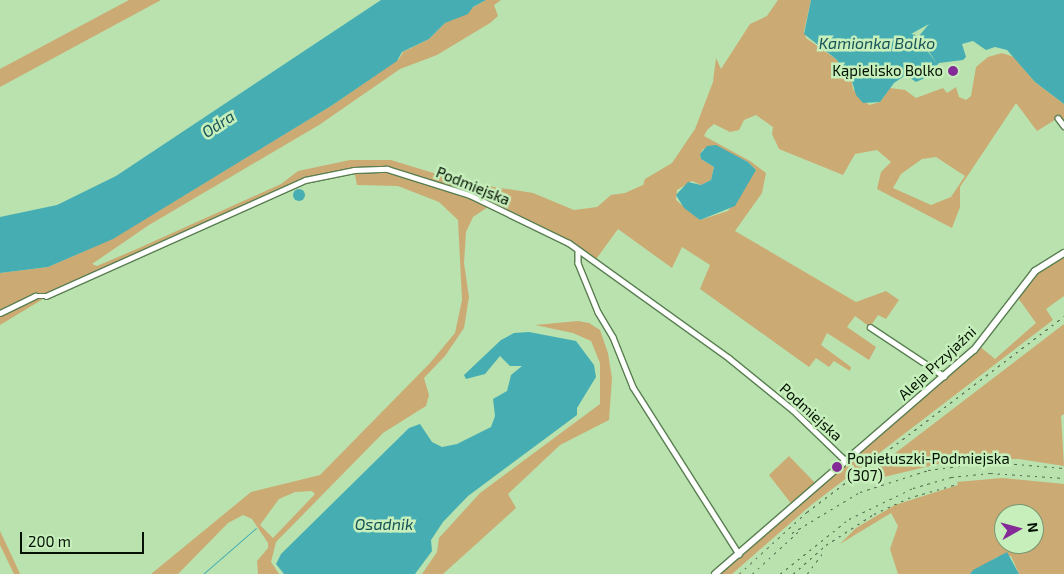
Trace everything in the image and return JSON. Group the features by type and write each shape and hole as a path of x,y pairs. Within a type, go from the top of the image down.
{"main road":[{"name":"Aleja Przyjaźni","path":"716,574 978,346 1035,271 1064,253"}],"street":[{"path":"1058,118 1064,126"},
{"name":"Podmiejska","path":"0,313 35,296 46,296 305,180 366,168 392,170 464,193 578,250 729,358 800,417 844,463"},
{"path":"578,250 578,263 598,312 613,337 633,387 739,554"},
{"path":"870,327 944,376"}],"shaded area":[{"path":"129,0 161,0 0,87 0,69"},
{"path":"486,0 501,0 494,5 498,16 490,23 437,55 400,69 319,125 149,225 92,264 97,266 281,184 298,171 350,160 391,160 463,182 533,193 574,210 597,207 611,195 625,193 643,185 645,179 672,163 695,129 713,82 716,58 721,69 750,24 767,16 778,0 811,0 804,31 806,38 836,59 851,78 853,89 869,105 880,102 890,88 905,90 916,98 943,88 947,93 956,87 959,97 966,100 971,96 976,67 988,57 1002,53 1014,57 1035,82 1064,104 1064,126 1058,118 1037,131 1016,103 960,187 960,207 952,228 877,189 881,172 891,162 877,150 855,154 843,175 779,149 772,134 773,127 756,115 744,120 739,130 730,132 714,124 707,130 704,136 750,161 766,173 762,193 735,231 856,302 886,291 899,300 886,319 878,315 870,327 855,316 847,327 876,347 869,360 827,333 821,345 851,367 850,371 834,361 829,367 816,358 809,367 700,289 710,265 682,247 672,268 618,229 594,262 574,247 491,205 473,217 466,232 464,263 469,297 464,328 445,356 424,378 429,395 426,406 383,433 276,542 271,562 279,574 258,574 257,561 268,548 268,543 252,519 243,515 228,523 178,574 151,574 251,492 320,475 430,363 455,333 462,300 458,220 439,202 398,186 357,185 354,170 315,177 48,296 0,325 0,273 48,267 112,239 331,106 399,59 403,52 429,39 445,23","holes":["716,146 748,162 756,170 728,211 700,220 676,200 677,190 692,181 701,185 711,180 714,167 701,159 700,154 703,149","936,157 965,176 951,197 931,205 893,188 901,174 922,159","312,491 315,494 273,538 260,525 279,499 295,492"]},
{"path":"1064,253 1064,296 1046,309 1053,320 810,506 732,574 716,574 793,506 769,475 789,456 817,485 978,345 995,359 1036,323 1016,295 1031,276"},
{"path":"578,321 589,323 600,330 608,353 612,378 609,420 560,445 508,494 516,508 443,574 422,574 437,552 439,538 480,493 600,404 600,363 591,341 573,333 535,325"},
{"path":"1064,324 1064,414 1061,416 1064,466 1019,459 985,459 938,464 884,477 877,467"},
{"path":"1002,478 1064,484 1064,574 1019,574 1011,556 997,557 970,574 898,574 890,549 898,526 891,513 840,544 856,528 895,505 958,485 957,482"},
{"path":"0,531 20,574 14,574 0,545"}],"water":[{"name":"Odra","path":"381,0 486,0 473,7 468,14 445,23 429,39 402,52 397,61 331,106 113,239 48,267 0,273 0,217 57,205 116,176"},
{"name":"Kamionka Bolko","path":"811,0 1064,0 1064,104 1035,82 1007,50 995,47 986,50 973,41 962,44 966,57 963,60 939,63 927,77 916,82 906,75 894,83 880,102 863,103 856,95 851,78 836,59 804,34"},
{"path":"716,145 748,162 756,170 735,206 700,220 684,208 676,195 688,182 701,185 711,180 714,167 701,159 700,154 707,146"},
{"path":"299,189 305,195 299,201 293,195"},
{"name":"Osadnik","path":"529,332 576,341 594,365 596,377 577,408 577,415 468,496 443,522 431,540 432,551 415,574 284,574 276,564 281,554 409,428 420,424 432,442 442,447 457,444 491,427 495,416 493,399 507,391 511,375 522,366 510,366 500,356 485,374 466,379 464,375 501,340 514,333"},
{"path":"1003,554 1008,554 1019,574 970,574 973,570"}],"pier":[{"path":"929,24 919,36 937,64 916,35 911,34"}],"waterway":[{"path":"203,574 256,528"}],"railway":[{"path":"739,574 807,512 1064,316"},
{"path":"792,533 860,492 928,470 992,462 1064,468"},
{"path":"780,574 849,519 913,488 951,477 990,473 1064,478"},
{"path":"793,574 826,545 874,514 908,498 957,484"},
{"path":"752,574 799,531"},
{"path":"807,574 822,554"}],"place":[{"name":"Kąpielisko Bolko","path":"953,71"},
{"name":"Popiełuszki-Podmiejska (307)","path":"837,467"}]}
